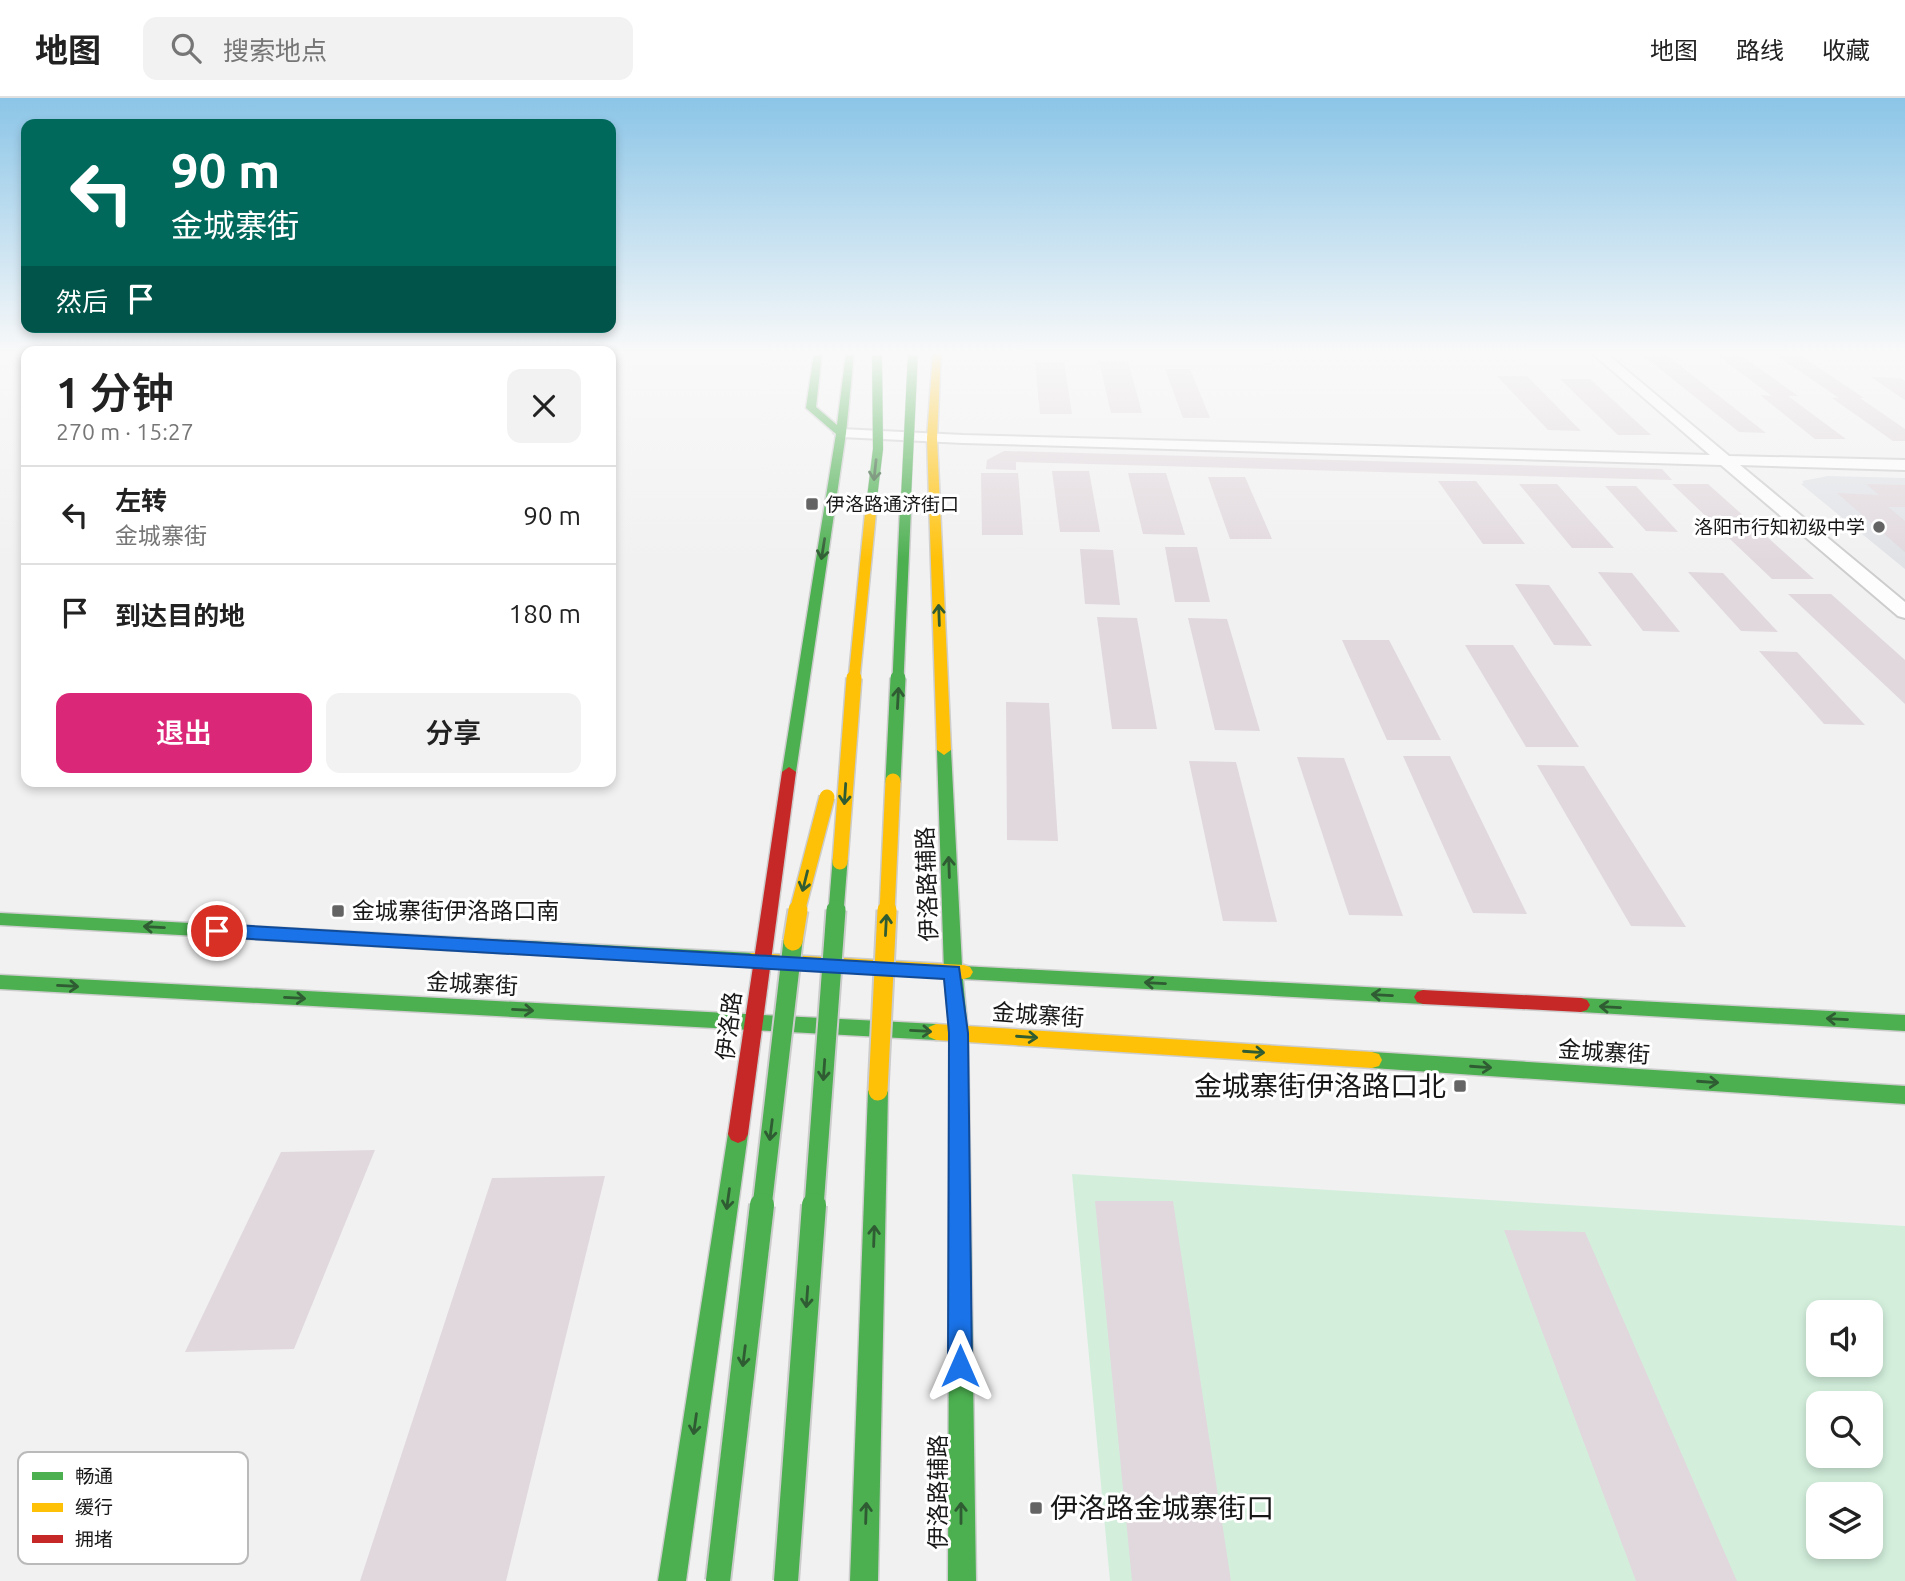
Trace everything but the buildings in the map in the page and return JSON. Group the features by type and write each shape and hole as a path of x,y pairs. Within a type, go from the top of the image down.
{"main road":[{"path":"828,422 841,433"},
{"name":"伊洛路","path":"673,1581 754,1022 760,961 842,422"},
{"path":"786,1581 853,696 877,449 877,422"},
{"path":"864,1581 878,1091 910,422"},
{"name":"伊洛路辅路","path":"933,422 953,972 959,1033 962,1581"},
{"path":"718,1581 795,920 853,696"},
{"name":"金城寨街","path":"0,919 1905,1023"},
{"name":"金城寨街","path":"0,982 959,1033 1905,1095"}],"street":[{"path":"1686,422 1905,598"},
{"path":"1690,422 1905,612"},
{"path":"841,433 1905,459"},
{"path":"1729,456 1905,465"}],"shaded area":[{"name":"洛阳市行知初级中学","path":"1828,476 1905,478 1905,569 1801,484 1804,483 1802,481"}],"green space":[{"path":"1072,1174 1905,1226 1905,1581 1110,1581"}],"traffic: fast":[{"path":"828,422 841,433"},
{"path":"789,772 842,422"},
{"path":"871,508 878,449 878,422"},
{"path":"893,781 910,422"},
{"path":"944,750 953,972 959,1033 962,1581"},
{"path":"786,1581 840,862"},
{"path":"0,919 752,960"},
{"path":"718,1581 793,941"},
{"path":"964,972 1423,997"},
{"path":"0,982 936,1032"},
{"path":"1581,1005 1905,1023"},
{"path":"1372,1060 1905,1095"},
{"path":"864,1581 878,1091"},
{"path":"672,1581 738,1134"}],"traffic: slow":[{"path":"933,422 944,750"},
{"path":"840,862 859,614 871,508"},
{"path":"878,1091 893,781"},
{"path":"793,941 795,920 827,797"},
{"path":"752,960 964,972"},
{"path":"936,1032 1372,1060"}],"traffic: jam":[{"path":"738,1134 789,772"},
{"path":"1423,997 1581,1005"}],"place":[{"name":"伊洛路通济街口","path":"812,504"},
{"name":"洛阳市行知初级中学","path":"1879,527"},
{"name":"金城寨街伊洛路口南","path":"338,911"},
{"name":"金城寨街伊洛路口北","path":"1460,1086"},
{"name":"伊洛路金城寨街口","path":"1036,1508"}],"route":[{"path":"217,931 953,972 959,1033 960,1366"}]}
